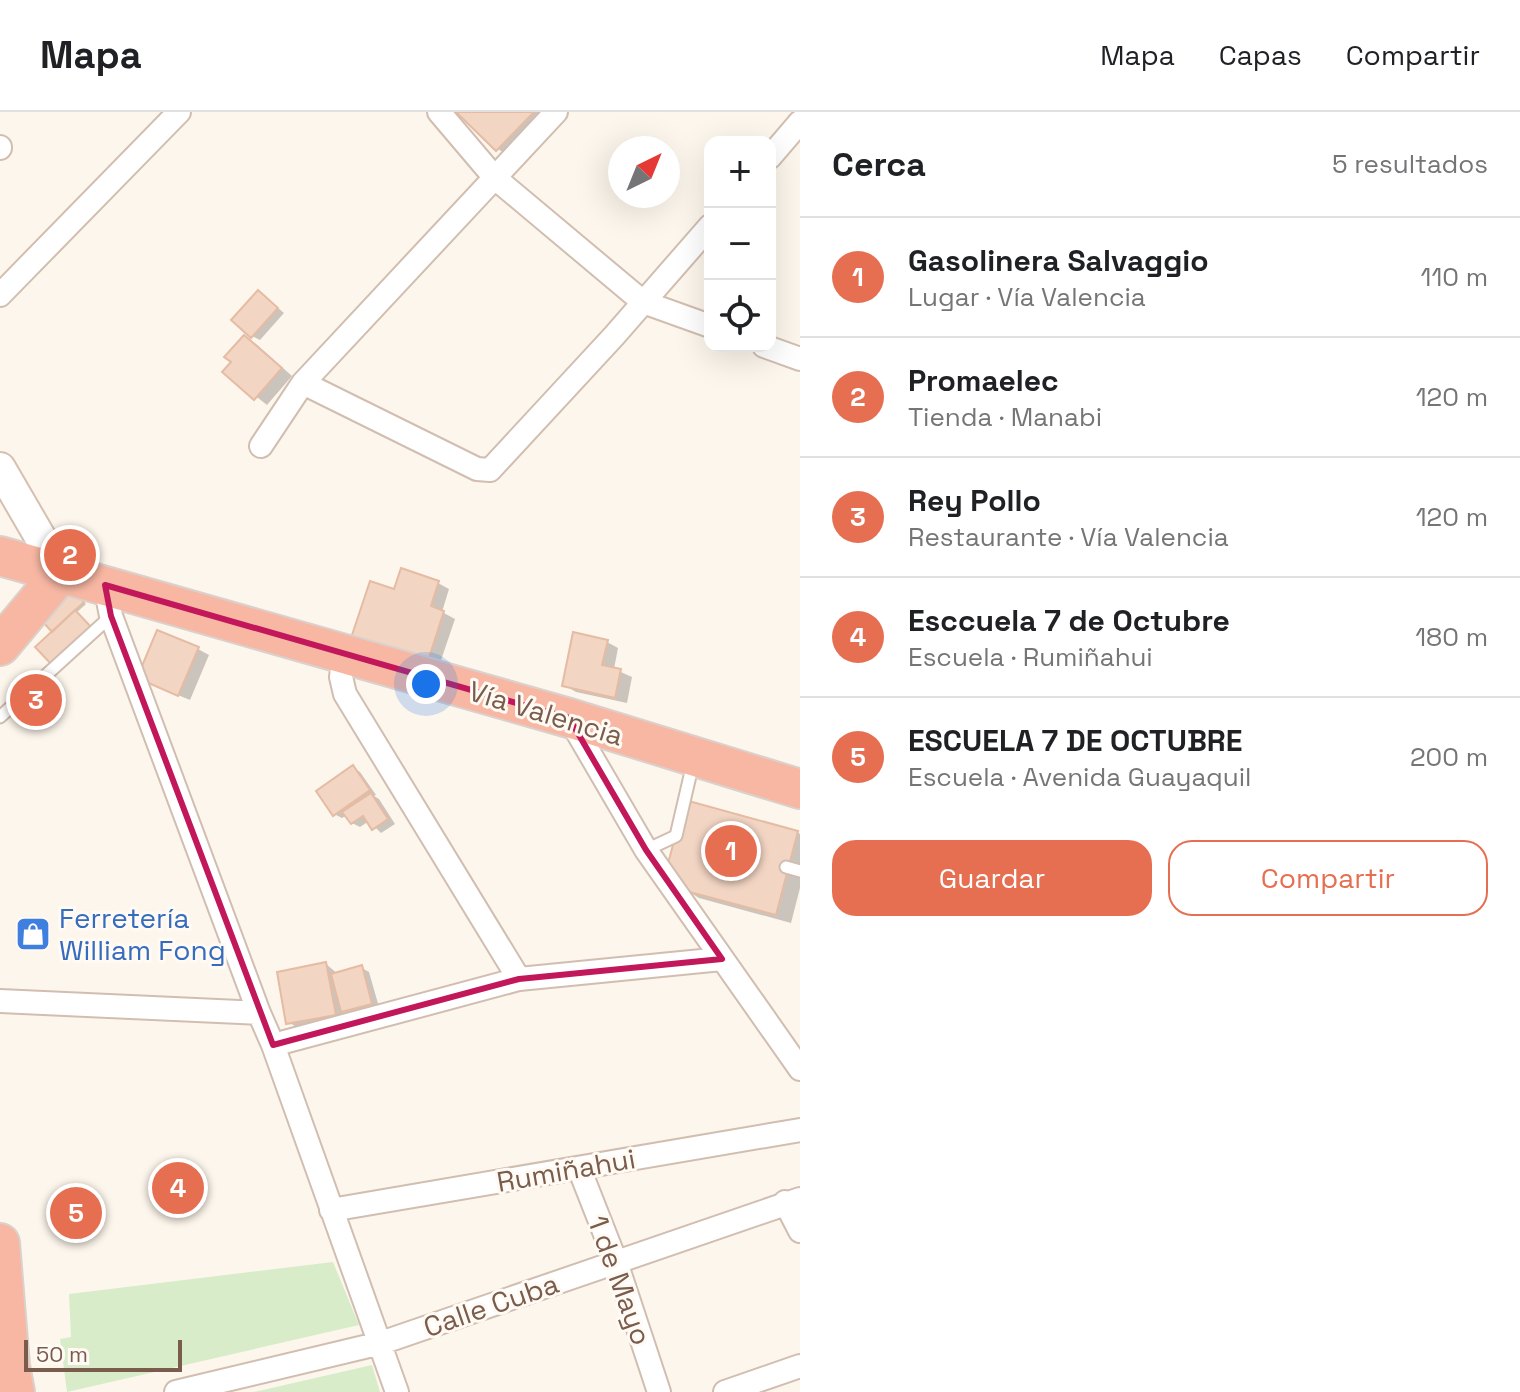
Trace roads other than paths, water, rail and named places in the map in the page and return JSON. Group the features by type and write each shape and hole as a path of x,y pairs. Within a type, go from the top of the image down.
{"highway":[{"name":"Vía Valencia","path":"0,556 61,573 108,601 344,653 800,789"},
{"path":"0,646 61,573"},
{"path":"0,1243 15,1392"}],"main road":[{"path":"0,468 61,573"}],"street":[{"path":"0,295 179,112"},
{"path":"439,112 495,178 643,302 704,324"},
{"path":"261,446 303,383 556,112"},
{"path":"776,150 800,122"},
{"path":"303,383 477,469 490,470 704,233"},
{"path":"776,350 800,359"},
{"path":"108,601 273,1045 397,1392"},
{"path":"344,653 341,677 345,694 519,979"},
{"path":"569,718 646,850 800,1069"},
{"path":"273,1045 519,979 722,959"},
{"path":"0,1001 259,1013"},
{"name":"Rumiñahui","path":"331,1210 800,1130"},
{"name":"1 de Mayo","path":"579,1168 616,1262 659,1392"},
{"path":"793,1201 800,1231"},
{"name":"Calle Cuba","path":"176,1392 381,1343 793,1201"},
{"path":"725,1392 800,1366"}],"lane":[{"path":"0,717 108,601"},
{"path":"646,850 676,836 694,758"},
{"path":"786,867 800,871"}],"place":[{"name":"Promaelec","path":"70,555"},
{"name":"Rey Pollo","path":"36,700"},
{"name":"Gasolinera Salvaggio","path":"731,851"},
{"name":"Ferretería William Fong","path":"33,934"},
{"name":"Esccuela 7 de Octubre","path":"178,1188"},
{"name":"ESCUELA 7 DE OCTUBRE","path":"76,1213"}]}
